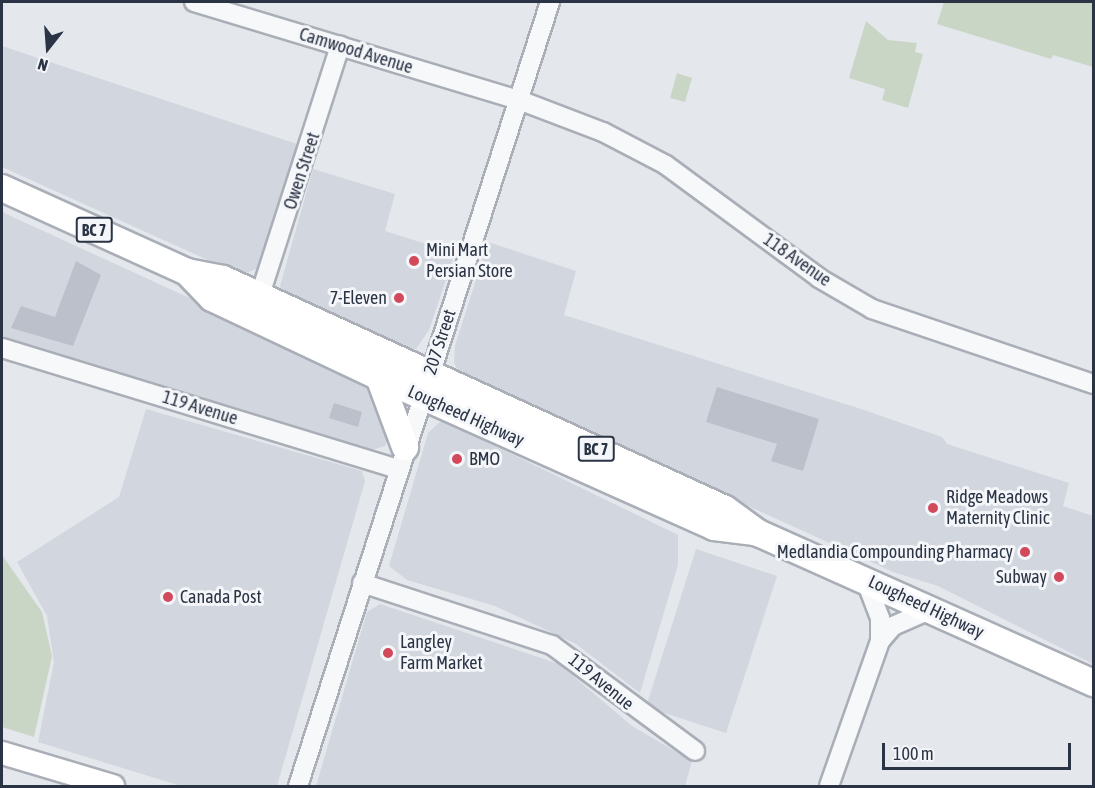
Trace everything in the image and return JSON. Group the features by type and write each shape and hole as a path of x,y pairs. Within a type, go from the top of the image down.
{"highway":[{"name":"Lougheed Highway","path":"2,188 187,272 223,279 260,295 426,385 725,509 758,533 866,579 1094,683"},
{"name":"Lougheed Highway","path":"187,272 212,298 379,377 426,385"},
{"path":"379,377 401,458"}],"main road":[{"path":"2,753 113,786"}],"street":[{"name":"Camwood Avenue","path":"194,2 235,8 340,46 519,100"},
{"name":"207 Street","path":"298,786 401,458 550,2"},
{"name":"Owen Street","path":"260,295 340,46"},
{"name":"118 Avenue","path":"519,100 603,132 666,165 819,278 872,309 1094,384"},
{"name":"119 Avenue","path":"2,348 401,458"},
{"path":"829,786 880,641 880,618 866,579"},
{"name":"119 Avenue","path":"362,583 552,645 695,751"},
{"path":"880,641 894,626 932,609"}],"shaded area":[{"path":"2,46 297,144 259,268 241,275 2,167"},
{"path":"313,169 395,194 385,231 455,253 429,330 416,349 406,351 284,295 280,286"},
{"path":"2,212 368,380 389,437 385,446 368,451 2,339"},
{"path":"488,242 576,271 564,315 858,408 942,437 947,444 1069,483 1063,506 1093,516 1093,664 938,586 893,572 461,375 454,363 455,346"},
{"path":"146,409 362,471 365,481 277,786 181,786 38,742 54,662 47,616 17,562 119,497"},
{"path":"442,420 678,535 678,565 640,693 576,644 495,606 407,580 389,566 428,433"},
{"path":"696,549 777,576 726,733 646,707"},
{"path":"380,604 559,664 632,726 692,761 685,786 316,786 367,612"}],"green space":[{"path":"944,2 1093,2 1093,67 1053,55 1051,59 937,24"},
{"path":"866,21 888,40 917,43 915,52 923,54 908,108 882,100 885,89 849,78"},
{"path":"677,73 692,78 685,102 670,98"},
{"path":"2,555 42,612 52,656 34,737 2,727"}],"building":[{"path":"76,261 101,275 73,346 11,328 21,306 55,317"},
{"path":"717,387 819,419 803,471 771,461 777,444 706,422"},
{"path":"334,403 362,412 358,427 329,418"}],"place":[{"name":"Mini Mart Persian Store","path":"414,261"},
{"name":"7-Eleven","path":"399,298"},
{"name":"BMO","path":"457,459"},
{"name":"Ridge Meadows Maternity Clinic","path":"933,508"},
{"name":"Medlandia Compounding Pharmacy","path":"1025,552"},
{"name":"Subway","path":"1059,577"},
{"name":"Canada Post","path":"168,597"},
{"name":"Langley Farm Market","path":"388,653"}]}
